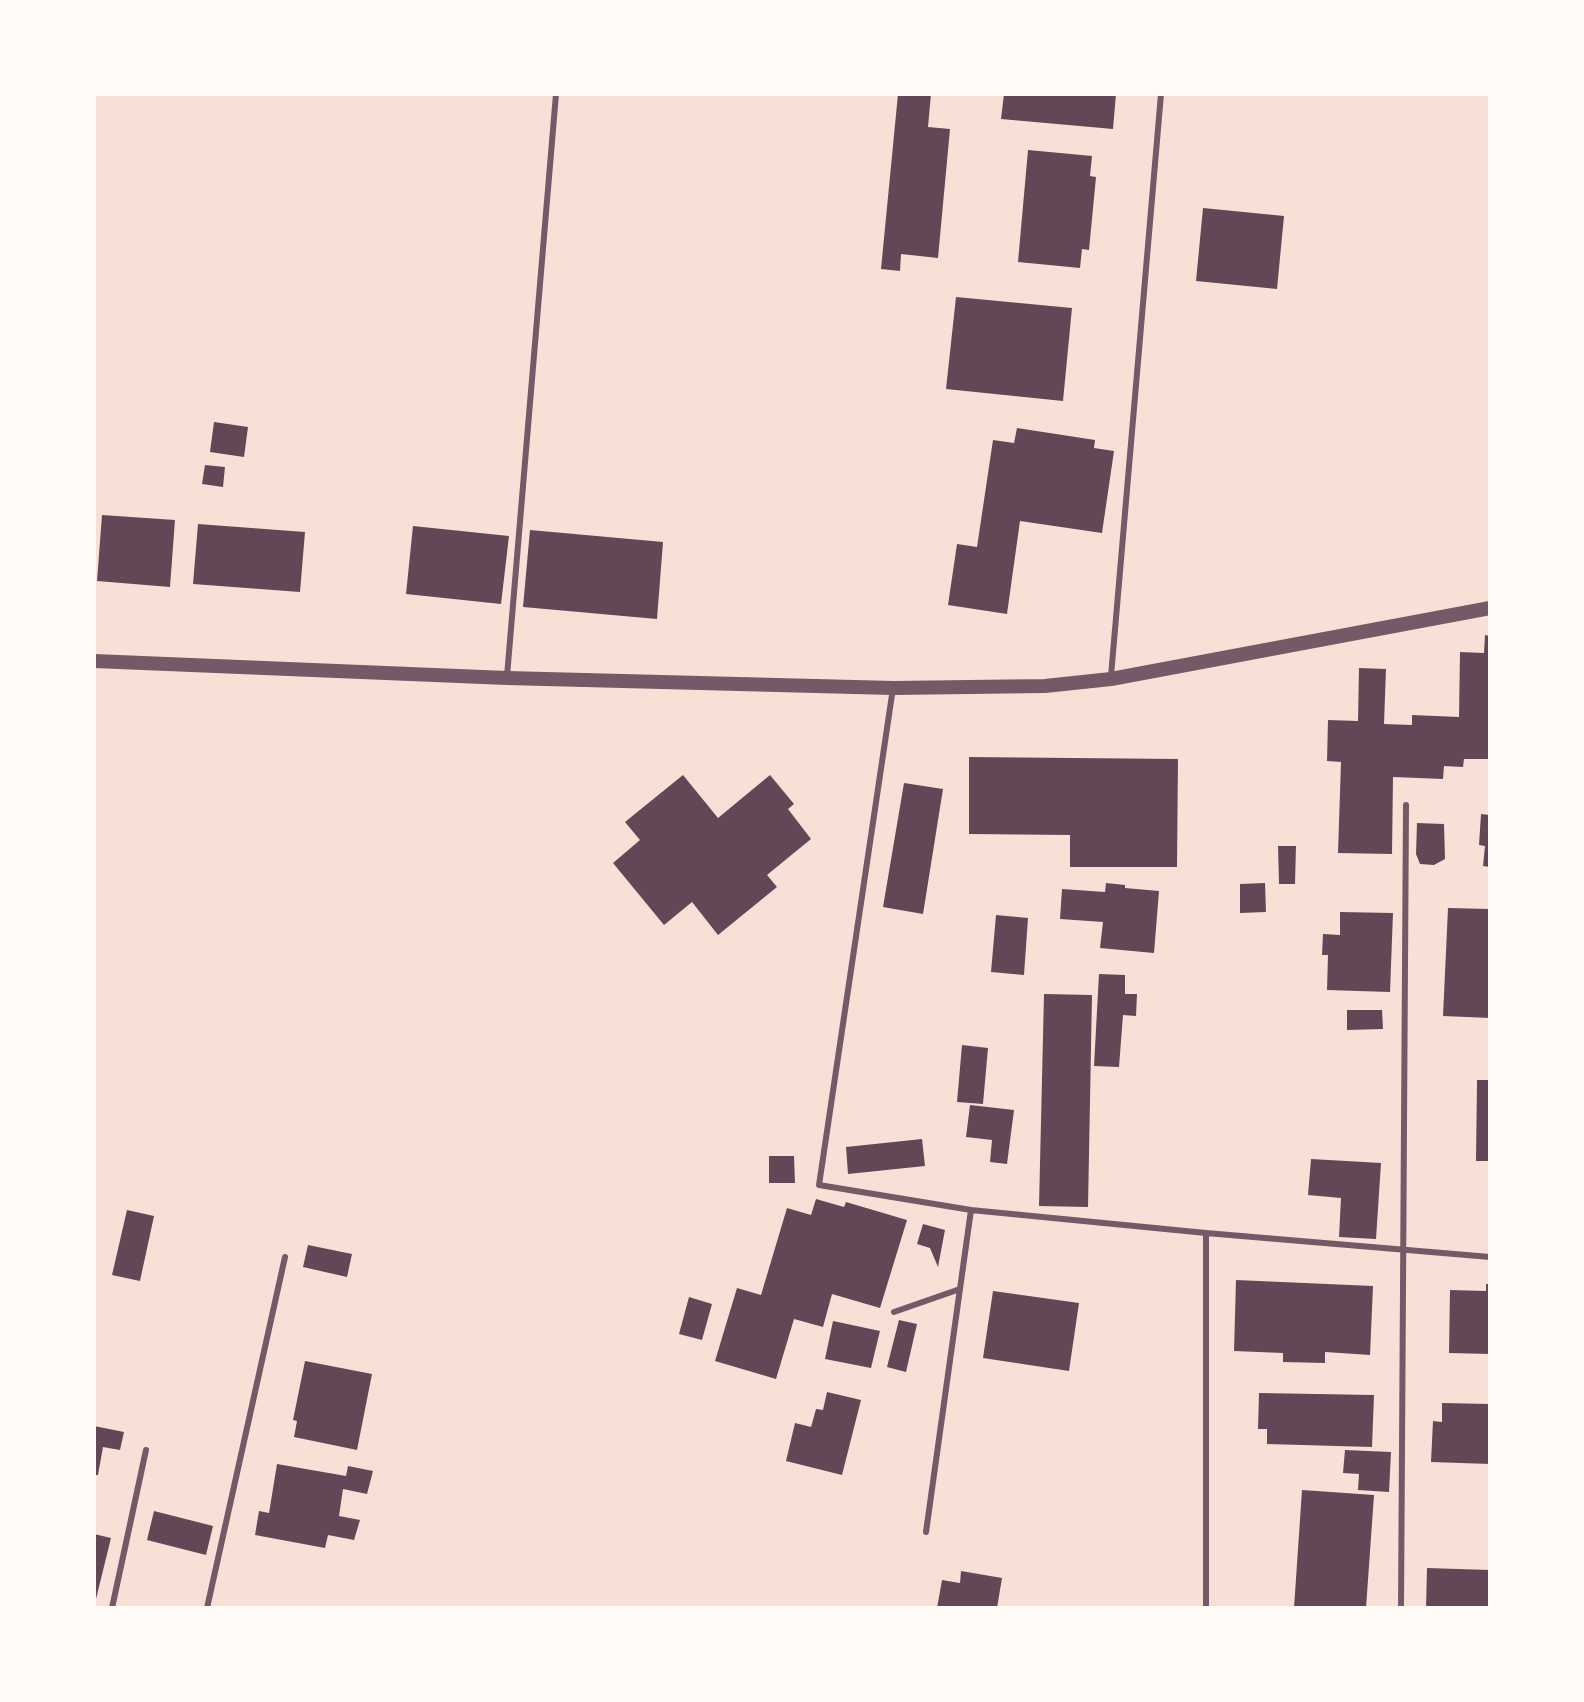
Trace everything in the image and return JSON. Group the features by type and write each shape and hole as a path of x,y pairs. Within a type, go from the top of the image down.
{"street":[{"path":"94,661 507,678 893,688 1045,686 1111,679 1490,608"}],"lane":[{"path":"507,678 556,94"},
{"path":"1111,679 1161,94"},
{"path":"893,688 819,1185 971,1210 1490,1257"},
{"path":"1401,1608 1406,805"},
{"path":"926,1532 971,1210"},
{"path":"1206,1233 1206,1608"},
{"path":"207,1608 285,1257"},
{"path":"894,1312 960,1289"},
{"path":"112,1608 146,1450"}],"building":[{"path":"898,94 931,94 928,127 950,129 938,258 901,254 900,271 881,269"},
{"path":"1004,94 1116,94 1113,129 1001,119"},
{"path":"1028,150 1092,156 1090,176 1096,177 1089,250 1082,249 1080,268 1018,262"},
{"path":"1203,208 1284,216 1277,289 1196,281"},
{"path":"956,297 1072,308 1063,401 946,389"},
{"path":"214,422 248,427 244,457 210,452"},
{"path":"1017,428 1095,440 1094,448 1114,451 1102,533 1020,521 1007,614 948,605 957,544 977,547 993,440 1014,443"},
{"path":"205,465 225,467 223,487 202,484"},
{"path":"102,515 175,520 170,587 97,581"},
{"path":"198,524 305,532 300,592 193,584"},
{"path":"413,526 509,536 501,604 406,594"},
{"path":"530,530 663,542 657,619 523,607"},
{"path":"1485,635 1490,636 1490,759 1464,759 1463,767 1444,766 1443,779 1393,777 1392,854 1338,853 1341,762 1327,761 1328,720 1358,721 1359,668 1386,669 1384,724 1412,725 1412,715 1459,717 1460,652 1484,653"},
{"path":"969,757 1178,759 1177,867 1070,867 1070,835 969,834"},
{"path":"683,775 718,818 770,775 794,804 788,809 811,839 767,875 777,887 718,935 692,902 664,925 613,863 640,840 625,822"},
{"path":"904,783 943,789 923,914 883,907"},
{"path":"1481,814 1490,815 1490,867 1483,866 1485,846 1479,845"},
{"path":"1417,823 1444,824 1445,859 1434,865 1420,864 1416,854"},
{"path":"1278,846 1296,846 1295,884 1279,884"},
{"path":"1106,883 1159,891 1154,953 1100,948 1103,922 1060,919 1062,889 1105,892"},
{"path":"1265,883 1266,912 1240,913 1240,884"},
{"path":"1448,908 1490,909 1490,1018 1443,1016"},
{"path":"1340,912 1393,913 1390,992 1327,990 1328,955 1322,955 1323,934 1340,935"},
{"path":"996,915 1028,918 1024,975 991,972"},
{"path":"1099,974 1125,975 1125,994 1137,994 1136,1016 1123,1015 1119,1067 1094,1066"},
{"path":"1044,994 1092,995 1088,1207 1039,1206"},
{"path":"1347,1010 1382,1010 1383,1029 1347,1030"},
{"path":"962,1045 988,1048 983,1104 957,1102"},
{"path":"1477,1080 1490,1080 1490,1161 1476,1161"},
{"path":"970,1105 1014,1110 1007,1164 990,1162 992,1140 966,1137"},
{"path":"922,1139 925,1166 848,1174 846,1147"},
{"path":"769,1156 794,1156 795,1183 769,1183"},
{"path":"1311,1159 1381,1163 1376,1239 1339,1237 1341,1198 1308,1195"},
{"path":"816,1199 844,1207 846,1202 907,1220 880,1308 832,1294 823,1327 794,1319 776,1379 715,1361 737,1288 761,1295 787,1208 811,1215"},
{"path":"127,1210 154,1216 140,1281 112,1275"},
{"path":"923,1224 945,1230 938,1267 930,1248 917,1244"},
{"path":"308,1245 352,1254 347,1277 303,1267"},
{"path":"1236,1280 1373,1286 1370,1355 1325,1352 1325,1363 1283,1362 1283,1353 1234,1351"},
{"path":"1486,1284 1490,1284 1490,1354 1449,1353 1450,1290 1486,1291"},
{"path":"993,1291 1079,1303 1069,1371 983,1358"},
{"path":"689,1297 712,1304 702,1340 679,1334"},
{"path":"899,1320 917,1324 906,1372 887,1367"},
{"path":"833,1321 880,1331 871,1368 825,1359"},
{"path":"305,1361 372,1374 357,1450 294,1437 297,1421 293,1420"},
{"path":"827,1392 861,1400 842,1475 786,1461 795,1423 811,1427 816,1409 823,1410"},
{"path":"1259,1393 1374,1395 1372,1447 1267,1444 1267,1429 1258,1429"},
{"path":"1442,1403 1490,1404 1490,1464 1431,1462 1433,1421 1442,1422"},
{"path":"94,1426 124,1432 120,1450 103,1447 98,1475 94,1475"},
{"path":"1345,1450 1391,1452 1389,1492 1358,1490 1359,1474 1343,1473"},
{"path":"277,1464 346,1476 348,1466 373,1471 367,1494 343,1489 339,1516 360,1520 354,1540 328,1535 325,1548 255,1535 259,1511 269,1513"},
{"path":"1302,1490 1374,1495 1366,1608 1294,1608"},
{"path":"154,1511 213,1526 206,1555 147,1540"},
{"path":"94,1534 111,1538 95,1603 94,1602"},
{"path":"1427,1568 1490,1570 1490,1608 1426,1608"},
{"path":"961,1571 1002,1578 997,1608 937,1608 942,1580 960,1583"}]}
